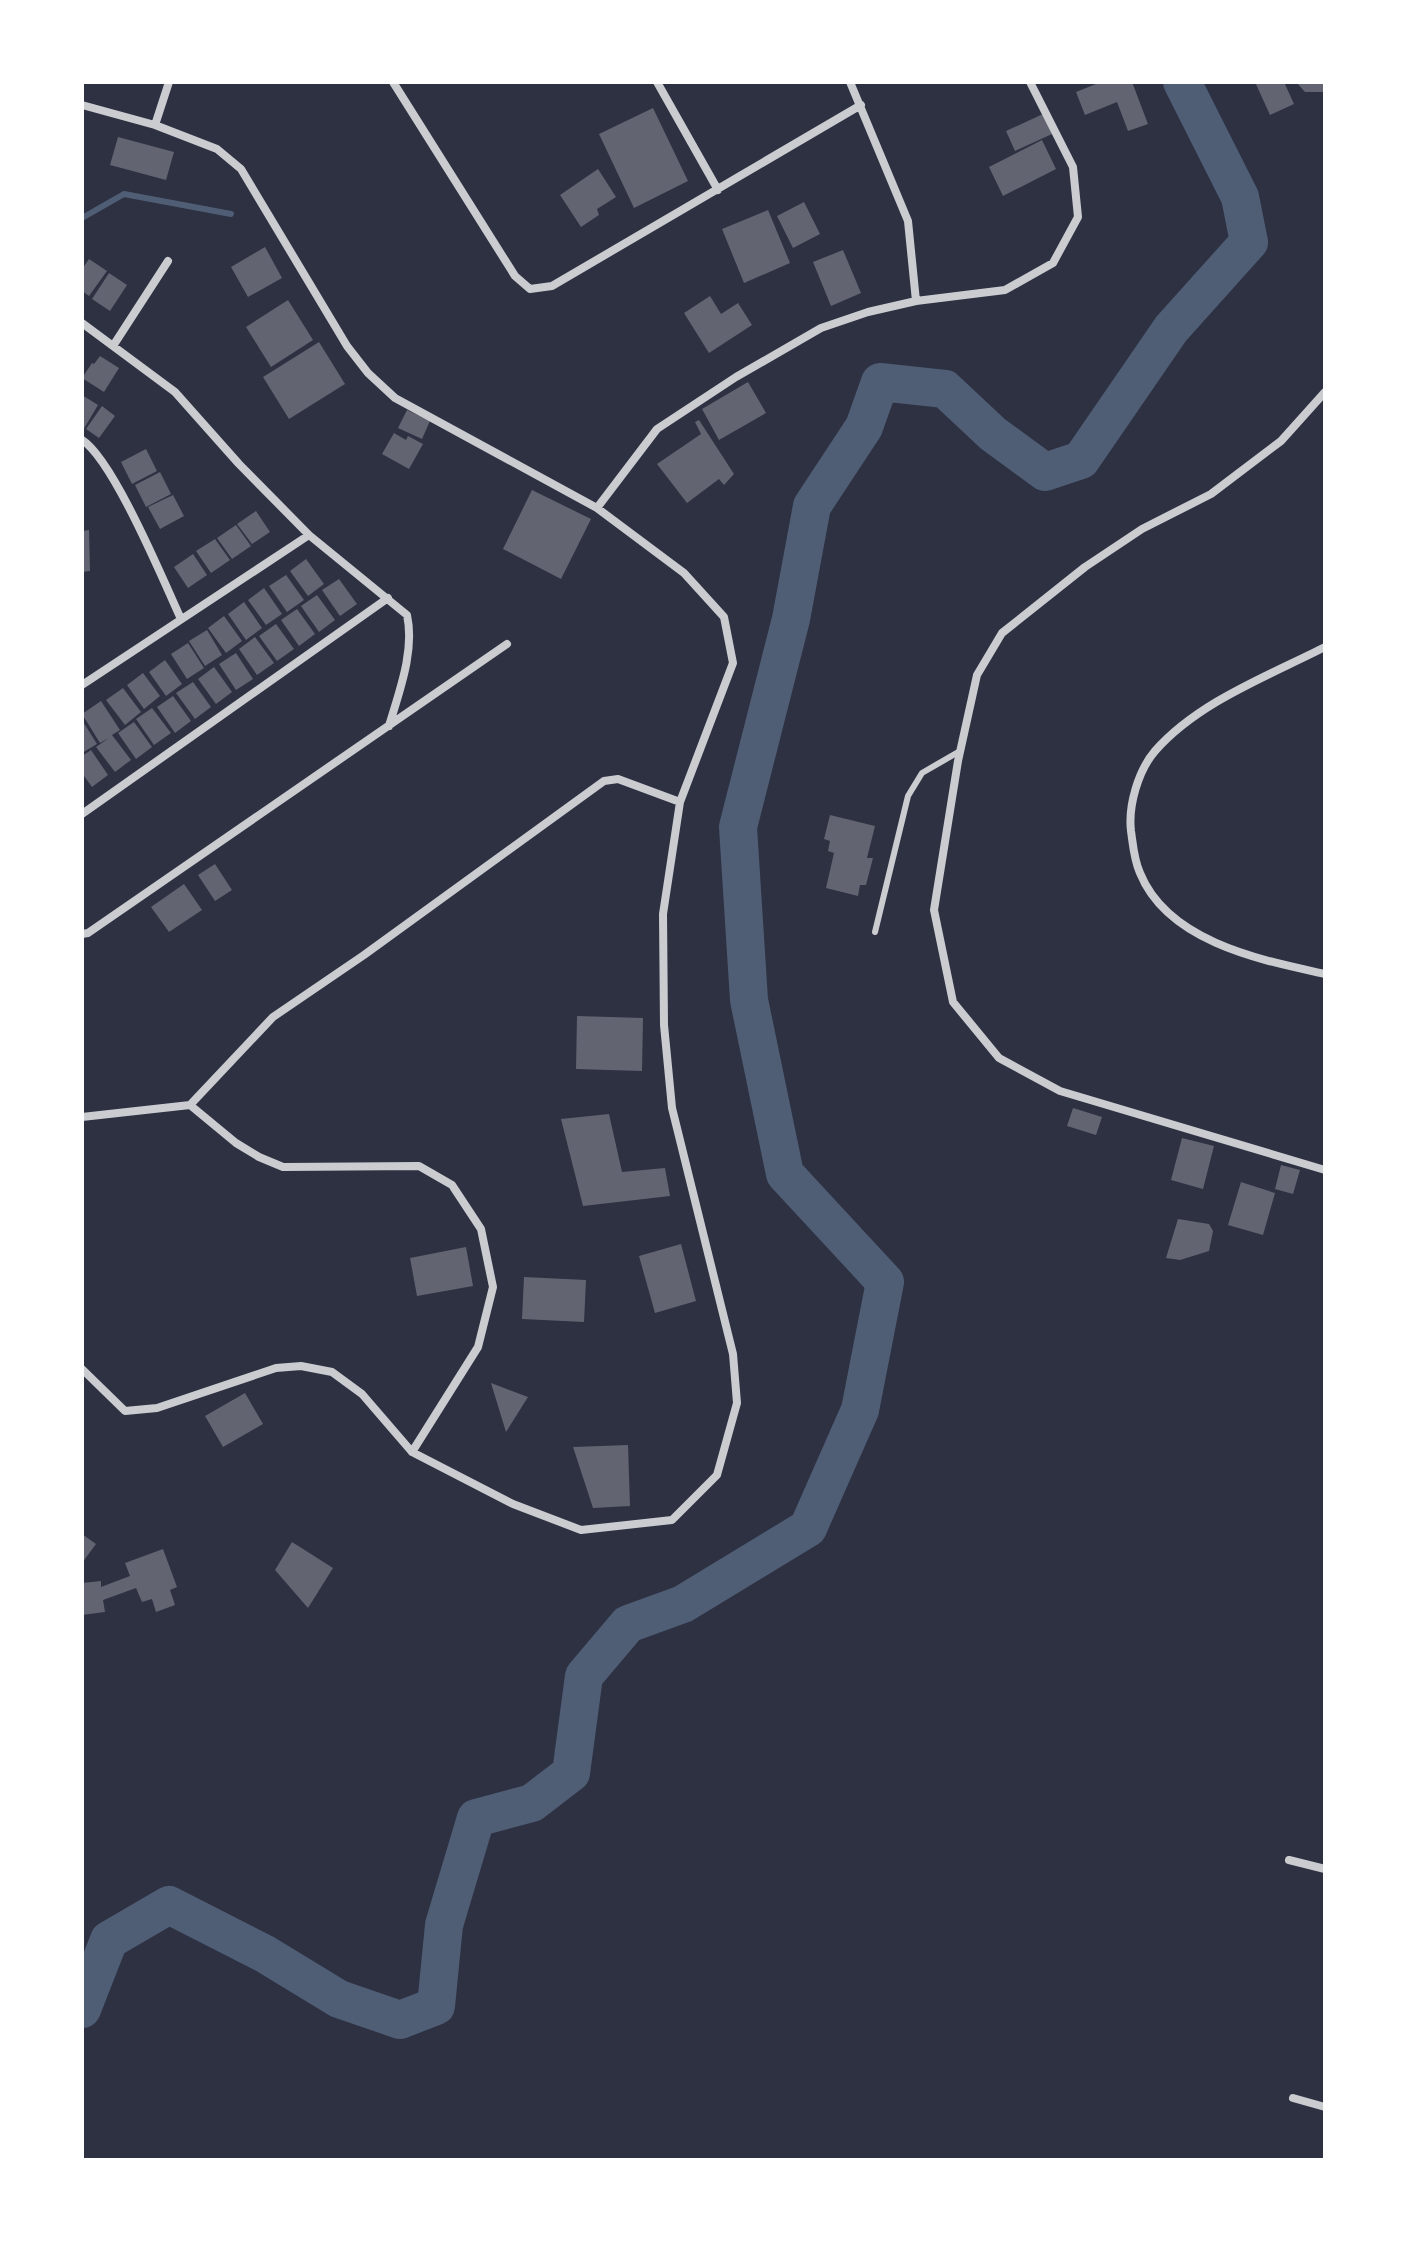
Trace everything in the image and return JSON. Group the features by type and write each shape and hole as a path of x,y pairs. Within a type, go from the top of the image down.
{"street":[{"path":"155,125 169,82"},
{"path":"393,82 515,276 530,289 552,286 861,105"},
{"path":"657,82 718,190"},
{"path":"850,82 908,221 916,301"},
{"path":"597,508 657,429 736,377 821,328 868,312 916,301 1005,290 1053,263 1078,217 1073,167 1030,82"},
{"path":"82,105 155,125 217,149 241,169 347,346 368,373 395,398 597,508 684,573 724,617 733,663 680,802 663,914 664,1025 672,1108 733,1354 737,1403 717,1475 672,1520 581,1530 513,1504 412,1452 362,1394 332,1372 301,1366 276,1368 157,1408 125,1411 82,1369"},
{"path":"113,346 168,261"},
{"path":"82,323 175,392 239,464 309,535 407,615 410,630 389,726"},
{"path":"1325,392 1281,441 1211,494 1142,529 1085,567 1002,633 977,675 960,751 934,910 953,1002 999,1058 1060,1091 1325,1170"},
{"path":"82,440 89,444 107,467 181,619"},
{"path":"82,685 309,535"},
{"path":"82,814 388,598"},
{"path":"82,934 88,933 507,644"},
{"path":"1325,647 1209,707 1179,728 1153,753 1140,775 1130,823 1140,874 1170,913 1192,930 1222,946 1263,960 1325,974"},
{"path":"82,1117 190,1105 273,1017 604,781 618,779 680,802"},
{"path":"190,1105 236,1143 283,1167 419,1166 452,1185 474,1218 481,1229 493,1287 478,1347 412,1452"},
{"path":"1289,1860 1325,1869"},
{"path":"1293,2098 1325,2107"}],"lane":[{"path":"875,932 908,796 922,773 960,751"}],"building":[{"path":"1101,82 1132,82 1148,124 1128,131 1117,102 1085,115 1076,92"},
{"path":"1255,82 1284,82 1294,104 1270,115"},
{"path":"1296,82 1325,82 1325,92 1305,92"},
{"path":"653,108 688,181 634,208 599,134"},
{"path":"1043,114 1052,134 1015,151 1006,131"},
{"path":"118,137 174,152 166,180 110,165"},
{"path":"1042,140 1056,169 1003,196 989,167"},
{"path":"598,169 616,197 597,209 599,215 581,227 560,195"},
{"path":"804,202 820,234 793,248 777,216"},
{"path":"768,210 790,263 744,283 722,229"},
{"path":"265,247 282,278 248,297 231,267"},
{"path":"843,250 861,293 831,306 813,262"},
{"path":"89,259 107,271 89,296 82,291 82,269"},
{"path":"109,273 127,285 110,311 92,299"},
{"path":"710,296 721,314 738,303 752,325 709,353 684,313"},
{"path":"288,300 313,340 271,367 246,327"},
{"path":"319,342 345,384 289,419 263,377"},
{"path":"100,356 119,368 104,392 82,378"},
{"path":"748,382 766,413 719,440 702,409"},
{"path":"82,395 98,405 82,432"},
{"path":"102,406 115,416 99,438 86,429"},
{"path":"407,410 430,421 422,439 398,428"},
{"path":"699,420 734,474 724,485 719,479 687,503 657,464 701,434 695,422"},
{"path":"394,433 423,444 409,469 382,454"},
{"path":"146,449 157,471 132,484 121,462"},
{"path":"160,472 171,494 146,507 135,485"},
{"path":"532,490 591,519 561,579 503,549"},
{"path":"173,495 184,516 160,529 148,507"},
{"path":"256,511 270,532 252,544 237,524"},
{"path":"236,525 251,546 232,559 217,538"},
{"path":"89,530 90,571 82,572 82,531"},
{"path":"215,539 230,560 211,573 196,551"},
{"path":"193,554 207,575 188,588 174,567"},
{"path":"306,559 324,584 308,596 290,571"},
{"path":"286,575 304,600 287,612 269,586"},
{"path":"339,579 357,604 340,616 322,590"},
{"path":"264,588 282,614 266,625 248,600"},
{"path":"317,595 335,620 319,632 301,606"},
{"path":"244,602 262,628 246,640 228,614"},
{"path":"297,609 315,634 299,646 281,620"},
{"path":"224,616 242,641 226,653 208,628"},
{"path":"276,624 294,649 277,661 259,636"},
{"path":"207,630 222,655 205,666 189,641"},
{"path":"255,637 274,663 257,675 239,649"},
{"path":"188,643 204,668 187,679 171,654"},
{"path":"236,653 253,679 236,690 219,664"},
{"path":"165,660 182,684 166,696 149,672"},
{"path":"214,667 232,692 216,704 198,679"},
{"path":"143,673 160,696 144,709 127,685"},
{"path":"193,682 211,707 195,719 176,693"},
{"path":"123,688 141,712 125,725 106,700"},
{"path":"173,696 191,721 175,733 157,707"},
{"path":"101,701 120,730 112,735 131,760 115,772 96,747 109,738 100,743 82,714"},
{"path":"152,708 171,733 154,745 136,719"},
{"path":"82,720 97,744 82,753"},
{"path":"134,722 152,747 136,759 118,733"},
{"path":"91,750 108,775 92,787 82,773 82,756"},
{"path":"830,815 875,826 867,858 873,858 866,885 860,885 858,896 826,888 834,853 828,851 830,841 824,839"},
{"path":"215,864 232,890 215,901 198,875"},
{"path":"184,884 202,910 169,932 151,907"},
{"path":"577,1016 643,1018 642,1071 576,1069"},
{"path":"1073,1108 1102,1117 1096,1135 1067,1126"},
{"path":"609,1114 622,1172 665,1168 670,1196 583,1206 561,1119"},
{"path":"1182,1138 1214,1146 1203,1189 1171,1180"},
{"path":"1281,1165 1300,1170 1293,1194 1275,1189"},
{"path":"1241,1182 1275,1193 1263,1235 1228,1225"},
{"path":"1178,1219 1209,1224 1213,1231 1209,1251 1180,1260 1166,1258"},
{"path":"681,1244 696,1301 655,1313 639,1256"},
{"path":"466,1247 473,1286 417,1296 410,1258"},
{"path":"524,1277 586,1280 584,1322 522,1319"},
{"path":"491,1383 528,1397 506,1432"},
{"path":"245,1393 263,1424 223,1447 205,1416"},
{"path":"628,1445 630,1506 593,1508 573,1447"},
{"path":"82,1534 96,1544 82,1563"},
{"path":"292,1542 333,1568 308,1608 275,1570"},
{"path":"163,1549 177,1587 170,1590 175,1605 156,1612 152,1599 142,1602 136,1588 103,1600 105,1612 82,1615 82,1583 101,1581 101,1587 130,1576 125,1563"}],"waterway":[{"path":"82,2009 109,1940 169,1905 265,1954 339,1999 400,2020 436,2006 444,1925 476,1818 532,1803 571,1773 584,1676 628,1624 683,1604 808,1528 860,1410 885,1282 785,1174 749,1000 738,827 791,619 812,506 864,427 880,382 945,389 993,434 1045,472 1081,460 1171,329 1249,242 1240,197 1182,82"},
{"path":"82,218 124,194 231,214"}]}
